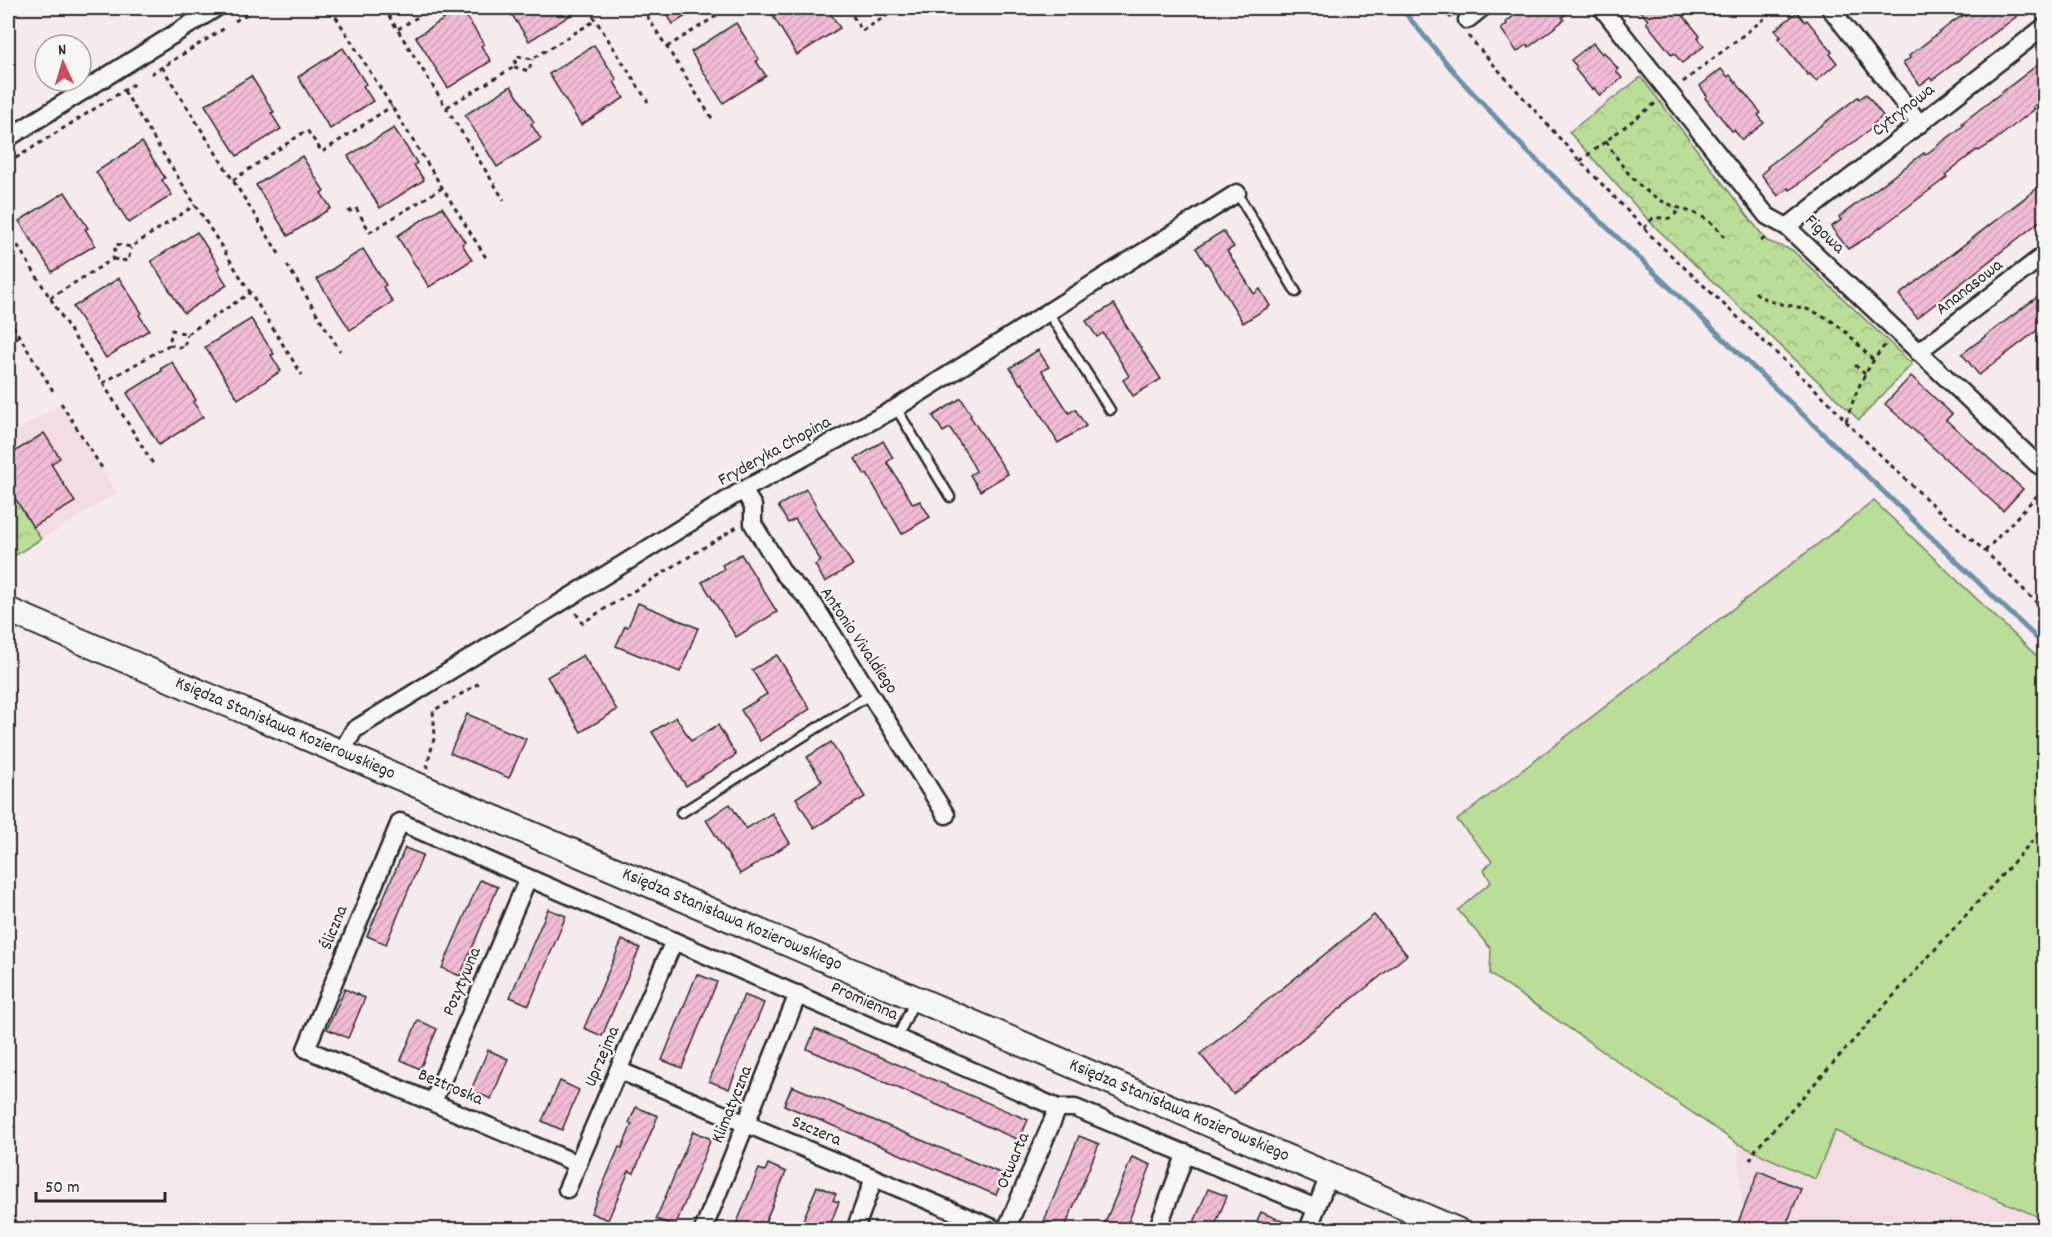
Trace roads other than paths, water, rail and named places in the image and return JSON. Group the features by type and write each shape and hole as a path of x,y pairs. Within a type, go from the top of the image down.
{"street":[{"path":"8,138 216,8"},
{"path":"1462,24 1482,8"},
{"name":"Figowa","path":"1602,8 1767,216 1787,226 1918,352 2044,468"},
{"path":"1830,8 1920,124"},
{"name":"Cytrynowa","path":"1787,226 2044,27"},
{"name":"Fryderyka Chopina","path":"341,753 354,730 743,490 896,408 1237,193"},
{"name":"Ananasowa","path":"1918,352 2044,255"},
{"name":"Antonio Vivaldiego","path":"743,490 753,506 753,524 784,574 814,605 946,815"},
{"name":"Księdza Stanisława Kozierowskiego","path":"8,610 1457,1230"},
{"name":"Promienna","path":"400,822 1058,1108 1075,1108 1316,1208"},
{"name":"Śliczna","path":"306,1049 400,822"},
{"name":"Pozytywna","path":"433,1102 528,878"},
{"name":"Uprzejma","path":"567,1190 674,941"},
{"name":"Klimatyczna","path":"703,1230 798,994"},
{"name":"Beztroska","path":"306,1049 578,1164"},
{"name":"Szczera","path":"618,1070 998,1230"},
{"name":"Otwarta","path":"1006,1230 1058,1108"},
{"path":"1156,1230 1186,1153"},
{"path":"1308,1230 1329,1175"},
{"path":"855,1230 874,1178"}],"lane":[{"path":"1237,193 1296,291"},
{"path":"1048,312 1110,410"},
{"path":"896,408 950,497"},
{"path":"681,813 871,694"},
{"path":"897,1038 915,998"}],"waterway":[{"path":"1401,8 1459,78 1527,151 2044,645"}]}
